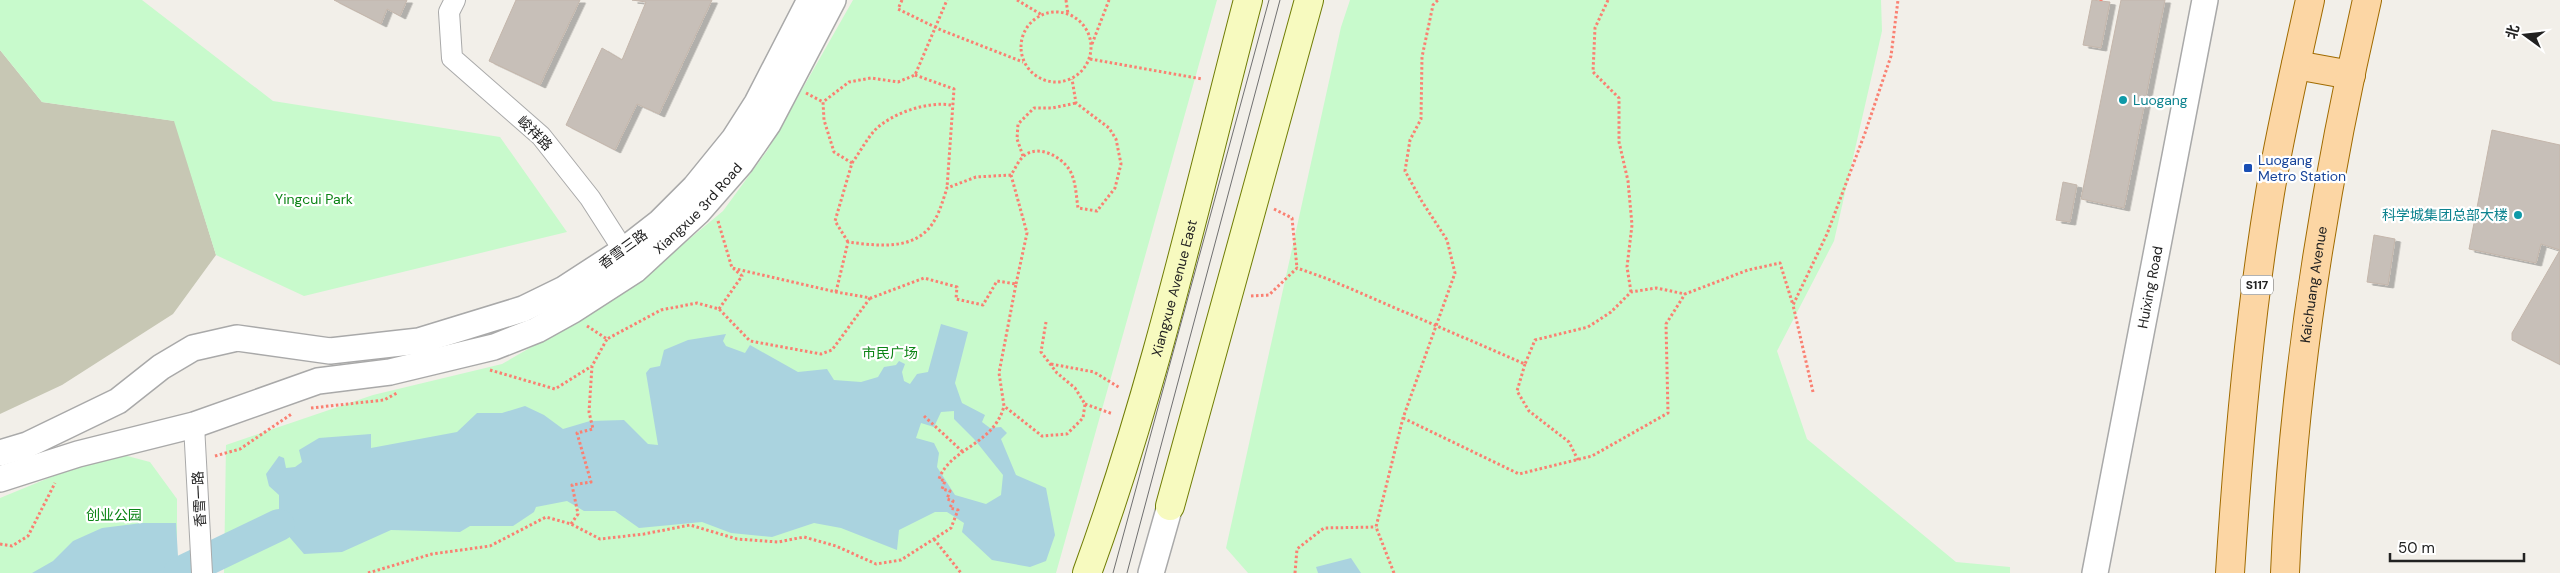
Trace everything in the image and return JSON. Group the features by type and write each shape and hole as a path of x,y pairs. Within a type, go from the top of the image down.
{"main road":[{"name":"Xiangxue Avenue East","path":"1087,573 1107,518 1143,399 1248,0"},
{"path":"1170,506 1309,0"},
{"name":"S117","path":"2230,573 2238,457 2261,255 2272,184 2310,0"},
{"name":"Kaichuang Avenue","path":"2285,573 2288,514 2302,366 2327,200 2367,0"},
{"path":"2361,26 2379,0"},
{"path":"2296,65 2351,75"}],"street":[{"name":"峻祥路","path":"455,0 449,12 452,58 541,136 590,198 630,260"},
{"name":"香雪三路","path":"0,453 27,445 118,401 161,368 193,348 237,338 330,351 419,341 523,309 630,260 660,222 695,187 734,139 758,103 810,0"},
{"name":"Xiangxue 3rd Road","path":"0,479 78,454 194,425 318,382 489,357 573,310 630,260 698,212 741,163 768,124 833,0"},
{"name":"Huixing Road","path":"2095,573 2205,0"},
{"name":"香雪一路","path":"194,425 202,573"},
{"path":"1151,573 1170,506"},
{"path":"1168,573 1170,506"}],"path":[{"path":"902,0 898,9 934,27 1023,62"},
{"path":"914,76 947,0"},
{"path":"1017,0 1042,14"},
{"path":"1066,0 1068,14"},
{"path":"1092,45 1084,26 1068,14 1055,12 1042,14 1031,22 1023,33 1020,48 1023,62 1032,74 1044,81 1059,83 1072,79 1083,71 1090,59 1092,45 1109,0"},
{"path":"1394,573 1376,527 1403,418 1455,273 1448,240 1421,200 1405,171 1410,140 1421,119 1422,57 1433,5 1438,0"},
{"path":"1608,0 1596,28 1594,72 1619,98 1619,142 1628,180 1632,225 1627,267 1631,292"},
{"path":"1793,305 1827,234 1866,133 1891,56 1898,0"},
{"path":"1090,59 1202,79"},
{"path":"823,102 849,82 871,78 898,82 914,76 954,89 951,105 947,188 940,211 925,233 904,242 880,247 848,242"},
{"path":"368,573 432,554 490,546 546,517 572,524 600,539 644,534 690,525 737,539 778,542 804,537 836,546 876,564 901,560 951,528 958,510 950,508 953,501 947,498 950,491 942,489 945,481 939,479 943,467 980,441 1000,420 1004,406 999,373 1027,233 1011,174 1023,156 1034,151 1048,153 1060,159 1072,177 1078,208 1097,211 1115,188 1121,164 1116,139 1109,128 1076,103 1072,79"},
{"path":"798,89 823,102"},
{"path":"823,102 824,120 834,152 852,163"},
{"path":"836,292 848,242 835,222 852,163 876,130 907,110 938,103 951,105"},
{"path":"1023,156 1017,139 1018,124 1034,108 1052,108 1076,103"},
{"path":"947,188 976,177 1011,174"},
{"path":"1272,208 1292,218 1297,268"},
{"path":"717,220 732,268 742,276 719,309"},
{"path":"1578,460 1569,442 1528,411 1516,391 1535,340 1588,327 1611,312 1631,292 1656,288 1686,294 1748,270 1780,263 1793,305 1813,392"},
{"path":"732,268 836,292 871,298 924,278 957,287 956,299 983,305 997,281 1016,284"},
{"path":"1297,268 1328,279 1525,364"},
{"path":"1247,297 1268,295 1297,268"},
{"path":"1403,418 1519,474 1592,456 1668,413 1666,324 1686,294"},
{"path":"572,524 578,514 572,485 591,482 577,433 593,429 589,412 592,366 607,339 662,310 697,303 719,309 750,341 821,354 832,350 871,298"},
{"path":"1004,406 1042,436 1067,434 1083,418 1084,404 1075,388 1042,352 1046,322"},
{"path":"582,323 607,339"},
{"path":"489,357 555,390 592,366"},
{"path":"1051,364 1094,372 1120,388"},
{"path":"309,408 384,400 401,391"},
{"path":"1084,404 1113,414"},
{"path":"215,456 240,449 299,409"},
{"path":"924,416 964,453"},
{"path":"0,544 12,546 28,536 56,480"},
{"path":"1295,573 1297,549 1324,528 1376,527"},
{"path":"934,539 961,573"}],"shaded area":[{"path":"0,50 42,102 175,121 216,255 173,314 62,385 0,414"}],"green space":[{"name":"Yingcui Park","path":"0,0 142,0 273,101 500,137 567,232 304,296 216,255 174,121 42,102 0,50"},
{"name":"市民广场","path":"853,0 1217,0 1056,573 224,573 226,445 373,395 502,364 592,312 664,260 723,211 767,151"},
{"path":"1350,0 1881,0 1882,31 1834,241 1777,351 1807,439 1956,562 2010,567 2010,573 1248,573 1226,548 1341,27"},
{"name":"创业公园","path":"112,452 150,462 177,499 177,573 0,573 0,498"}],"water":[{"path":"941,324 968,332 955,383 962,403 985,415 982,422 990,428 1001,427 1007,433 1001,439 1016,475 1046,488 1055,535 1046,561 1030,567 992,560 962,532 964,523 947,512 935,512 899,530 897,550 841,528 814,523 772,537 731,533 702,522 639,528 615,511 584,511 567,501 536,507 534,512 513,526 470,526 460,532 391,530 342,552 304,554 279,525 279,495 269,486 266,474 279,456 284,458 286,468 295,467 302,462 299,450 319,438 371,434 371,448 457,432 477,413 502,413 525,406 544,415 563,429 590,421 624,420 648,444 658,445 646,373 650,368 660,366 664,350 688,340 726,334 723,341 726,346 745,353 750,345 798,372 827,369 834,380 861,382 878,377 884,367 896,365 899,361 905,364 902,372 904,381 910,384 917,374 928,372","holes":["954,411 954,419 974,439 1003,475 1001,495 986,504 955,495 937,467 939,453 934,443 916,438 921,423 934,427 941,412"]},
{"path":"142,523 176,523 179,573 32,573 53,561 73,541 102,528"},
{"path":"1351,558 1361,573 1318,573 1316,567"}],"building":[{"path":"334,0 407,0 400,16 387,9 381,24"},
{"path":"516,0 580,0 540,85 489,61"},
{"path":"632,0 712,0 659,114 637,104 615,150 566,125 602,48 622,60 646,2"},
{"path":"2092,0 2110,2 2101,48 2083,45"},
{"name":"Luogang","path":"2121,0 2165,0 2124,208 2081,199"},
{"name":"科学城集团总部大楼","path":"2492,130 2560,145 2560,250 2541,244 2536,263 2469,249"},
{"path":"2063,182 2077,185 2070,222 2056,220"},
{"path":"2374,235 2395,239 2388,285 2367,282"},
{"path":"2560,250 2559,364 2512,340 2512,333"}],"waterway":[{"path":"179,573 279,525"}],"tram line":[{"path":"1113,573 1269,0"},
{"path":"1127,573 1280,0"}],"place":[{"name":"Luogang","path":"2123,100"},
{"name":"Luogang Metro Station","path":"2248,168"},
{"name":"科学城集团总部大楼","path":"2518,215"}]}
